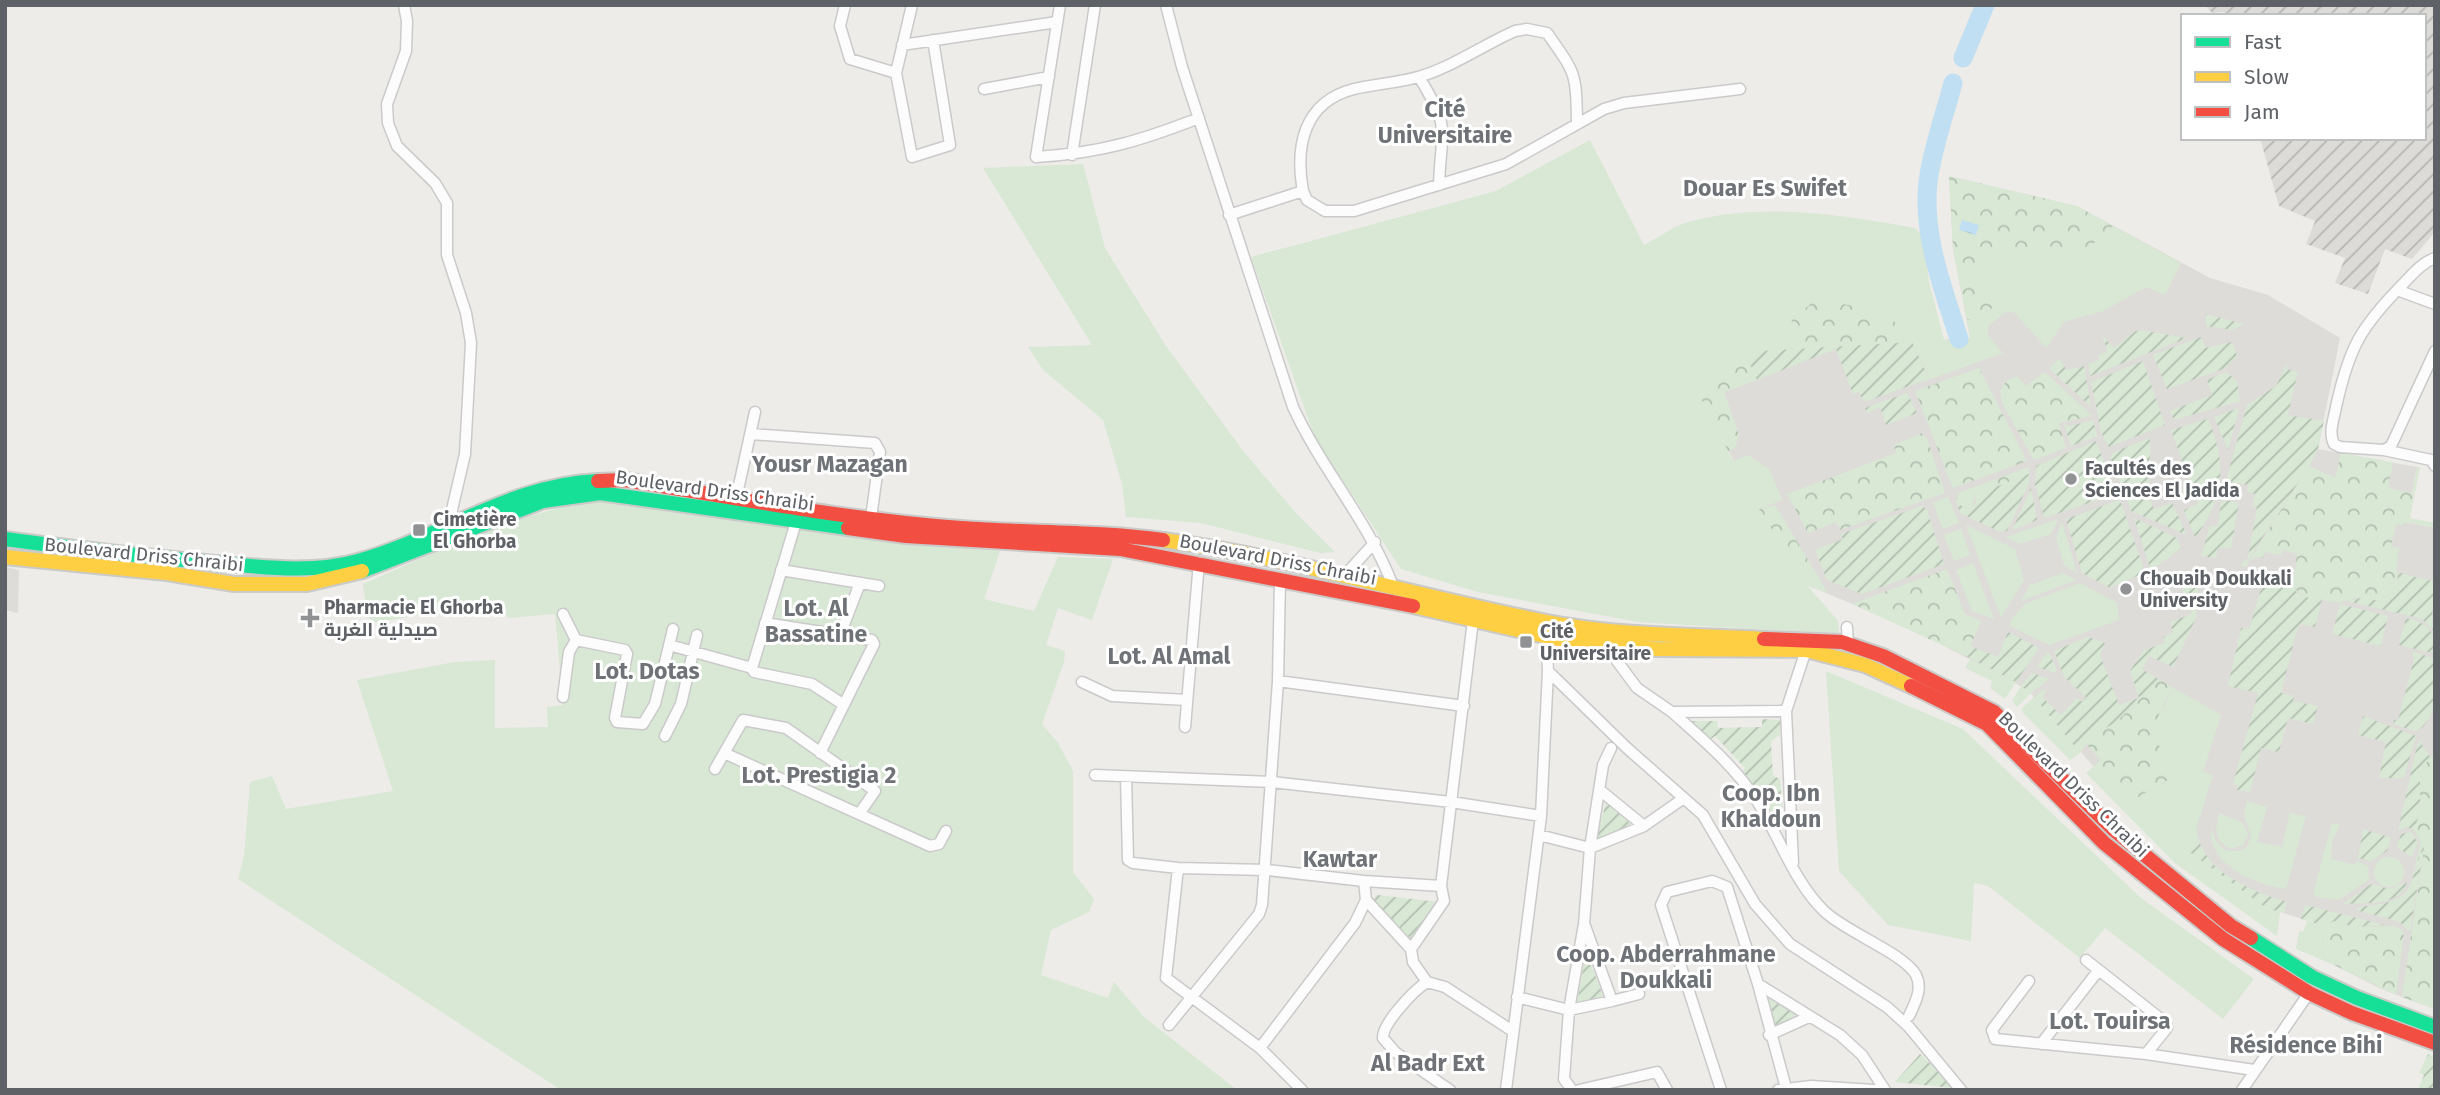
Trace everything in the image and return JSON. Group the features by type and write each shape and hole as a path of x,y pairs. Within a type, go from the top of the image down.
{"main road":[{"name":"Boulevard Driss Chraibi","path":"5,556 167,573 234,584 307,584 377,567 532,491 595,479 625,480 736,499 872,517 960,535"},
{"name":"Boulevard Driss Chraibi","path":"5,539 32,545 291,570 358,561 452,524 543,501 600,493 796,522 960,535 1116,534 1226,550 1345,575 1615,646 1806,650 1865,665 1940,698 1979,719 2104,843 2223,939 2309,993 2352,1013 2435,1043"},
{"name":"Boulevard Driss Chraibi","path":"992,536 1120,549 1199,562 1280,580 1343,590 1473,620 1553,631 1824,640 1848,644 1883,656 1994,712 2113,829 2231,926 2312,977 2387,1011 2435,1027"},
{"path":"29,560 32,545"}],"street":[{"path":"404,5 407,21 406,51 387,104 388,123 397,146 435,183 447,202 447,255 466,313 471,343 465,454 451,514 452,524"},
{"path":"845,5 840,26 849,59 896,73"},
{"path":"912,5 896,73 912,157 950,145 933,40"},
{"path":"1060,5 1036,157 1072,155 1136,143 1199,118"},
{"path":"1072,155 1095,5"},
{"path":"1166,5 1229,215 1293,407 1309,442 1375,542 1393,586"},
{"path":"902,45 1057,22"},
{"path":"1577,122 1575,74 1547,33 1536,30 1515,31 1419,77 1350,90 1312,116 1303,132 1299,148 1303,191 1307,200 1325,211 1354,211 1506,164 1533,152 1577,122 1624,103 1740,89"},
{"path":"984,89 1049,77"},
{"path":"1419,77 1441,116 1445,131 1439,185"},
{"path":"1229,215 1303,191"},
{"path":"2435,258 2426,261 2365,325 2350,350 2331,431 2334,443 2340,447 2384,450 2431,460 2435,466"},
{"path":"2397,290 2435,304"},
{"path":"2384,450 2395,440 2435,351"},
{"path":"736,499 755,412"},
{"path":"751,434 875,443 880,452 872,517"},
{"path":"752,668 796,522"},
{"path":"1345,575 1375,542"},
{"path":"1185,727 1199,562"},
{"path":"781,569 879,586"},
{"path":"1169,1025 1194,998 1259,914 1267,870 1278,681 1280,580"},
{"path":"840,635 860,583"},
{"path":"564,614 576,640"},
{"path":"1411,949 1441,910 1444,901 1441,886 1473,620"},
{"path":"765,623 872,640 874,644 820,753"},
{"path":"1847,627 1848,644"},
{"path":"576,640 625,650 627,654 614,718 617,722 638,726 643,724 655,704 673,629"},
{"path":"1506,1090 1511,1030 1541,816 1548,653 1553,631"},
{"path":"665,736 681,704 697,635"},
{"path":"563,697 569,652 576,640"},
{"path":"669,645 752,668 754,672 812,684 844,705"},
{"path":"1615,646 1617,661 1637,688 1672,712 1726,762 1770,823 1810,894 1833,920 1909,966 1918,983 1918,996 1909,1016"},
{"path":"1793,867 1786,711 1806,650"},
{"path":"1548,671 1628,749 1703,815 1755,904 1790,944 1887,1007 1909,1027 1961,1090"},
{"path":"1278,681 1464,706"},
{"path":"1082,682 1112,696 1187,700"},
{"path":"1672,712 1786,711"},
{"path":"715,769 743,720 786,728 874,792 859,814"},
{"path":"1572,1090 1564,1079 1569,1010 1584,923 1590,848 1601,792 1603,765 1611,748"},
{"path":"724,753 930,846 939,844 946,831"},
{"path":"1095,775 1272,782 1451,802 1541,816"},
{"path":"1126,777 1128,860 1143,866 1267,870 1441,886"},
{"path":"1601,792 1644,826"},
{"path":"1539,835 1590,848 1644,826 1684,798"},
{"path":"1770,823 1790,819"},
{"path":"1178,868 1166,978 1260,1048 1302,1090"},
{"path":"1260,1048 1355,923 1366,900 1364,881"},
{"path":"1721,1090 1661,905 1667,892 1712,881 1722,882 1727,887 1758,984 1782,1089 1874,1090"},
{"path":"1366,900 1411,949 1413,962 1427,982 1446,987 1511,1030"},
{"path":"1584,923 1612,1001"},
{"path":"2086,960 2166,1023 2167,1028 2146,1054"},
{"path":"2041,1044 2098,971"},
{"path":"2029,981 1992,1030 1992,1035 2001,1042 2146,1054 2254,1070"},
{"path":"1427,982 1413,993 1384,1030 1383,1038 1395,1052 1450,1090"},
{"path":"1758,984 1840,1035 1862,1055 1885,1090"},
{"path":"2242,1090 2309,993"},
{"path":"1517,997 1569,1010 1639,994"},
{"path":"1769,1035 1809,1017"},
{"path":"1579,1090 1657,1072 1667,1090"}],"shaded area":[{"path":"2205,5 2435,5 2435,232 2412,259 2385,249 2368,294 2335,283 2345,258 2306,244 2315,221 2279,206 2261,140 2426,140 2426,14 2212,13"},
{"name":"Chouaib Doukkali University","path":"1949,176 2077,206 2210,278 2268,295 2340,338 2318,449 2417,467 2406,522 2435,528 2435,1009 2381,989 2334,965 2325,926 2267,908 2129,808 2028,690 1914,630 1807,585 1754,500 1693,383 1760,351 1970,338 1953,249"},
{"path":"5,567 19,570 18,613 5,610"}],"green space":[{"path":"1590,140 1644,245 1686,223 1747,212 1804,212 1915,228 1924,237 1929,282 1944,340 1970,338 1967,320 1976,318 1981,294 1976,255 2048,246 2086,250 2113,226 2181,263 2165,295 2146,287 2103,311 2064,322 2046,348 2015,313 2007,311 1988,326 1988,336 2003,353 1925,381 1928,375 1912,342 1760,351 1693,383 1733,461 1748,455 1770,470 1782,500 1760,509 1807,585 1838,621 1839,632 1835,634 1638,622 1478,592 1401,569 1315,438 1251,257 1496,191"},
{"path":"1083,164 1105,248 1166,346 1244,452 1295,512 1335,552 1320,553 1201,523 1126,517 1122,484 1103,420 1043,370 1028,347 1092,345 983,168"},
{"path":"1949,176 2077,206 2113,226 2086,250 2049,246 1977,255 1981,294 1995,292 1996,298 1988,312 1967,320 1953,249"},
{"path":"1814,301 1885,312 1892,317 1905,342 1784,349 1792,320"},
{"path":"2206,314 2244,324 2232,330 2206,326"},
{"path":"2140,330 2187,338 2090,376 2089,364 2099,360 2098,355 2108,352 2102,335 2114,348"},
{"path":"2201,337 2206,348 2232,342 2237,356 2226,368 2167,389 2153,355"},
{"path":"1912,342 1929,379 1867,401 1862,399 1859,392 1853,394 1836,349 1757,380 1747,357 1760,351"},
{"path":"1747,357 1757,380 1724,392 1739,435 1735,448 1728,451 1693,383"},
{"path":"2059,359 2067,370 2084,366 2091,407 2049,368"},
{"path":"2143,361 2165,425 2109,447 2101,432 2091,382"},
{"path":"2287,364 2287,369 2298,372 2288,415 2324,421 2318,449 2248,560 2247,567 2240,565 2248,558 2257,508 2252,507 2255,494 2247,492 2248,485 2233,482 2230,494 2223,491 2247,405 2276,386"},
{"path":"1979,368 2027,461 1953,488 1915,391"},
{"path":"2045,372 2092,416 2059,423 2066,448 2034,460 2002,403 2000,391 2006,381 2017,376 2026,386"},
{"path":"2226,372 2237,381 2240,401 2174,420 2170,411 2212,395 2207,380"},
{"path":"1907,393 1917,413 1886,425 1880,407 1867,413 1865,408"},
{"path":"2239,408 2228,450 2214,417"},
{"path":"2208,419 2218,451 2220,481 2212,509 2195,538 2184,510 2198,504 2171,430"},
{"path":"2093,420 2097,436 2071,446 2064,424 2070,426"},
{"path":"1922,433 1927,438 1945,493 1840,530 1836,522 1808,533 1787,494 1896,453 1894,445"},
{"path":"2149,438 2150,483 2124,493 2110,457 2114,452"},
{"path":"2096,441 2116,494 2044,518 2035,484 2036,466"},
{"path":"2341,453 2393,462 2388,488 2412,493 2417,467 2420,467 2410,518 2435,523 2435,528 2407,522 2405,525 2396,524 2391,546 2399,548 2396,570 2399,587 2380,601 2355,598 2340,603 2303,597 2293,586 2297,554 2283,550 2281,555 2264,552 2263,558 2255,557 2247,564 2309,466 2335,478"},
{"path":"2029,467 2029,474 1975,495 1972,508 1965,509 1956,501 1958,493"},
{"path":"2029,474 2029,483 2007,531 2000,532 1960,513 1956,501 1965,509 1972,508 1976,502 1975,495"},
{"path":"2031,488 2037,520 2012,530 2014,526"},
{"path":"2146,489 2154,509 2172,503 2187,535 2131,511 2127,497"},
{"path":"1948,497 1959,523 1943,529 1933,503"},
{"path":"612,499 918,544 1000,551 984,599 1034,611 1058,557 1113,559 1092,620 1058,608 1046,645 1065,651 1064,662 1042,724 1058,743 1073,771 1073,872 1094,899 1089,912 1051,930 1041,975 1108,998 1114,982 1144,1017 1237,1090 561,1090 238,879 244,856 250,782 272,776 286,809 393,791 357,680 455,662 495,660 495,728 548,727 547,707 563,705 555,614 507,618 503,601 373,623 367,615 363,584 454,544 516,521 547,511"},
{"path":"2120,500 2145,572 2110,588 2082,573 2066,519"},
{"path":"2225,500 2239,503 2231,548 2218,548 2216,558 2201,556 2210,526 2218,526 2221,502"},
{"path":"1775,505 1828,593 1807,585 1759,509"},
{"path":"1922,506 1927,510 1944,564 1862,594 1827,580 1815,550 1843,539 1841,534"},
{"path":"2134,518 2177,538 2181,548 2151,571"},
{"path":"2058,519 2051,534 2020,544 2006,537"},
{"path":"2062,522 2077,573 2064,565 2056,538"},
{"path":"1966,525 2015,549 2024,580 2001,617"},
{"path":"1961,529 1970,555 1954,561 1944,535"},
{"path":"1973,563 1994,619 1972,611 1956,570"},
{"path":"1947,569 1965,614 1981,621 1966,656 1852,604"},
{"path":"2266,572 2292,577 2296,592 2303,597 2322,599 2315,627 2301,624 2297,630 2281,693 2294,696 2293,701 2318,706 2313,724 2288,718 2279,752 2261,748 2250,792 2237,790 2238,785 2233,784 2258,693 2228,686 2241,628 2249,629"},
{"path":"2397,572 2435,582 2432,619 2435,632 2422,619 2347,601 2361,598 2380,601 2399,587"},
{"path":"2063,573 2076,580 2021,601 2030,585"},
{"path":"2080,583 2117,603 2119,620 2049,645 2010,626 2010,621 2025,604"},
{"path":"2198,583 2196,618 2173,667 2149,656 2142,669 2160,680 2115,723 2101,730 2080,753 2034,697 2047,690 2042,697 2061,715 2077,698 2082,702 2086,697 2064,677 2054,651 2088,637 2105,643 2100,655 2119,705 2139,698 2130,671 2144,650 2165,643 2163,637 2173,633 2170,622 2192,614 2182,589"},
{"path":"2340,604 2388,616 2381,646 2332,634"},
{"path":"2406,618 2420,622 2429,629 2434,639 2435,654 2399,645"},
{"path":"2008,632 2039,648 2016,682 1966,656 1970,646 1998,657"},
{"path":"2048,651 2057,671 2056,673 2037,667"},
{"path":"2412,651 2435,659 2432,710 2429,719 2415,731 2393,724 2394,720 2398,720 2414,659"},
{"path":"1970,659 2016,682 2005,699 1990,688 1992,681 1965,668"},
{"path":"1826,671 1963,729 2141,898 2254,979 2223,1019 2105,928 2080,958 1988,886 1974,883 1971,941 1888,925 1839,871"},
{"path":"2032,673 2049,679 2031,693 2021,686"},
{"path":"2160,680 2172,687 2156,721 2147,728 2178,774 2126,804 2093,767 2101,760 2086,744 2101,730 2115,723"},
{"path":"2021,686 2031,693 2017,707 2012,701"},
{"path":"2172,687 2221,715 2203,772 2213,775 2196,829 2200,844 2197,842 2190,845 2266,908 2280,912 2277,936 2175,863 2086,773 2093,767 2126,804 2178,774 2147,728 2165,705"},
{"path":"2034,697 2080,753 2070,760 2023,713 2022,708"},
{"path":"2363,716 2416,736 2404,778 2379,778 2386,742 2358,735"},
{"path":"1762,719 1780,720 1780,735 1771,741 1773,776 1780,779 1783,814 1776,819 1770,818 1741,774 1745,768 1715,736 1708,741 1688,721 1717,721 1718,728 1762,727"},
{"path":"2424,735 2421,743 2430,757 2420,774 2420,812 2414,830 2407,827 2398,830 2417,746"},
{"path":"2430,757 2435,758 2435,1009 2402,997 2424,847 2412,877 2421,843 2413,828 2421,805 2420,777"},
{"path":"2247,801 2267,807 2257,842 2282,847 2290,813 2306,816 2286,889 2247,877 2225,862 2217,852 2211,827 2219,845 2228,851 2247,847 2251,836 2244,815"},
{"path":"1606,802 1633,826 1599,840 1597,837"},
{"path":"2219,813 2243,823 2248,834 2243,845 2231,849 2220,842 2216,830"},
{"path":"2332,823 2340,825 2332,840 2331,859 2355,865 2357,861 2368,866 2369,880 2338,900 2313,894"},
{"path":"2363,829 2391,838 2387,851 2370,861 2358,858"},
{"path":"2411,832 2418,843 2411,857 2397,847 2401,834"},
{"path":"2425,841 2410,932 2400,922 2356,910 2401,897 2411,882"},
{"path":"2193,842 2200,844 2210,861 2228,876 2287,902 2284,913 2266,908 2187,850"},
{"path":"2389,857 2400,861 2404,872 2400,883 2389,887 2378,883 2374,872 2378,861"},
{"path":"2407,882 2397,896 2389,900 2343,904 2371,884 2390,889"},
{"path":"1377,895 1439,902 1413,941 1373,901"},
{"path":"2305,905 2385,925 2356,927 2334,921 2325,926 2301,919"},
{"path":"2307,921 2325,926 2326,951 2334,965 2296,949 2299,931 2303,932"},
{"path":"2333,921 2356,927 2396,926 2404,932 2396,995 2334,965 2326,951 2325,926"},
{"path":"1586,952 1604,998 1577,1004 1577,1003"},
{"path":"1769,996 1796,1014 1796,1019 1774,1027 1765,997"},
{"path":"1920,1054 1952,1084 1952,1088 1895,1082"},
{"path":"2428,1054 2435,1057 2435,1090 2418,1090 2424,1075 2419,1073"}],"water":[{"path":"1962,220 1979,225 1976,235 1959,230"}],"waterway":[{"path":"1963,58 1985,5"},
{"path":"1953,83 1932,157 1927,202 1935,261 1959,339"}],"traffic: fast":[{"path":"5,539 243,566 320,568 358,561 388,551 476,513 536,492 566,484 598,481"},
{"path":"362,571 543,501 600,493 848,528"},
{"path":"2251,938 2312,977 2357,998 2435,1027"}],"traffic: slow":[{"path":"1163,540 1308,567 1574,627 1764,639"},
{"path":"5,557 167,573 234,584 307,584 362,571"},
{"path":"1413,606 1558,639 1657,649 1806,650 1865,665 1911,686"}],"traffic: jam":[{"path":"598,481 625,480 877,520 986,530 1113,535 1163,540"},
{"path":"848,528 906,536 1120,549 1413,606"},
{"path":"1764,639 1842,642 1883,656 1994,712 2113,829 2231,926 2251,938"},
{"path":"1911,686 1987,724 2104,843 2223,939 2309,993 2352,1013 2435,1043"}],"place":[{"name":"Facultés des Sciences El Jadida","path":"2071,479"},
{"name":"Cimetière El Ghorba","path":"419,530"},
{"name":"Chouaib Doukkali University","path":"2126,589"},
{"name":"Pharmacie El Ghorba صيدلية الغربة","path":"310,618"},
{"name":"Cité Universitaire","path":"1526,642"}],"district":[{"name":"Cité Universitaire","path":"1445,122"},
{"name":"Douar Es Swifet","path":"1765,188"},
{"name":"Yousr Mazagan","path":"830,464"},
{"name":"Lot. Al Bassatine","path":"816,621"},
{"name":"Lot. Al Amal","path":"1169,656"},
{"name":"Lot. Dotas","path":"647,671"},
{"name":"Lot. Prestigia 2","path":"819,775"},
{"name":"Coop. Ibn Khaldoun","path":"1771,806"},
{"name":"Kawtar","path":"1340,859"},
{"name":"Coop. Abderrahmane Doukkali","path":"1666,967"},
{"name":"Lot. Touirsa","path":"2110,1021"},
{"name":"Résidence Bihi","path":"2306,1045"},
{"name":"Al Badr Ext","path":"1428,1063"}]}
